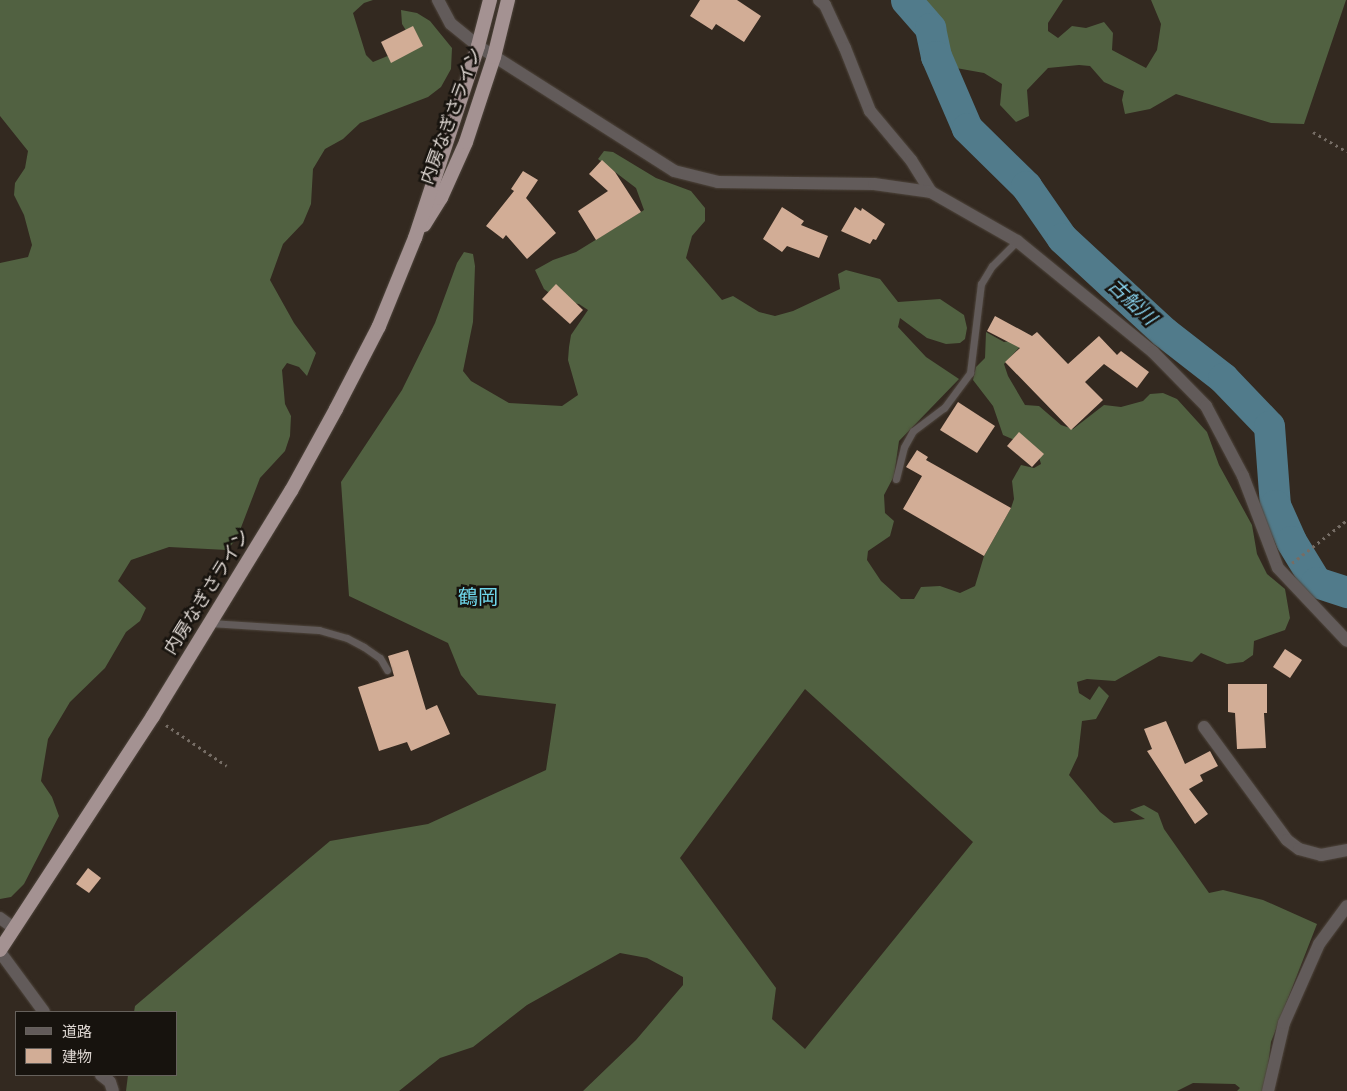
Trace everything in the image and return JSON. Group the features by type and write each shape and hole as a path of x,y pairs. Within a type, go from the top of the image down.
{"highway":[{"name":"内房なぎさライン","path":"0,951 7,928 152,716 291,491 379,326 415,238 478,46 490,0"},
{"name":"内房なぎさライン","path":"415,238 441,198 466,142 494,57 508,0"}],"street":[{"path":"438,0 451,24 478,46 674,172 718,182 874,184 930,192 1017,241 1153,352 1206,406 1243,476 1278,568 1347,641"},
{"path":"819,0 825,5 870,111 911,160 930,192"},
{"path":"1204,727 1287,840 1298,849 1321,855 1347,850"},
{"path":"1268,1091 1269,1074 1288,1014 1319,944 1347,906"},
{"path":"0,918 7,928"},
{"path":"0,951 43,1011"},
{"path":"102,1076 110,1082 113,1091"}],"lane":[{"path":"896,479 904,447 913,431 944,408 970,373 981,284 992,266 1017,241"},
{"path":"210,623 319,630 347,638 364,647 380,658 387,670"}],"path":[{"path":"1313,132 1347,152"},
{"path":"1293,562 1347,520"},
{"path":"152,716 227,766"}],"green space":[{"path":"0,0 373,0 364,3 353,13 366,55 373,62 390,55 412,40 402,24 401,10 417,13 430,21 452,48 451,69 441,87 428,97 360,123 343,139 325,149 313,169 311,204 303,223 283,244 270,280 294,323 316,353 307,376 299,367 287,363 282,370 285,404 291,416 290,436 285,451 260,478 237,538 227,550 169,547 131,560 118,581 146,608 140,621 126,632 105,668 70,702 48,739 41,781 52,797 59,816 24,884 11,897 0,899 0,263 28,257 32,245 24,215 14,195 15,183 25,168 28,151 0,116"},
{"path":"908,0 1063,0 1048,23 1048,31 1058,38 1072,26 1086,28 1104,22 1113,33 1112,50 1146,68 1157,50 1161,24 1151,0 1346,0 1304,124 1271,123 1176,94 1150,109 1125,114 1122,100 1124,91 1104,82 1090,66 1079,65 1048,68 1027,90 1029,116 1016,122 1000,105 1002,84 984,73 956,68 933,57 915,29 914,10"},
{"path":"604,151 613,152 656,178 691,191 705,208 705,221 692,236 686,258 722,300 733,296 759,312 775,316 793,311 840,289 838,274 846,270 880,279 898,302 940,299 964,315 967,328 965,339 960,343 946,344 927,338 900,318 898,327 926,357 959,379 899,441 894,476 884,495 885,513 894,521 890,536 868,551 867,560 881,581 901,599 914,599 921,587 940,586 960,593 975,586 984,556 1011,508 1014,499 1012,481 1021,465 1034,468 1041,464 1037,450 1003,435 993,406 973,380 976,367 985,358 986,332 1004,342 1028,338 1004,364 1008,376 1025,405 1039,406 1061,425 1073,429 1104,405 1121,407 1143,401 1150,394 1163,393 1177,399 1207,432 1219,465 1252,525 1257,554 1267,574 1285,589 1290,618 1285,630 1254,641 1253,655 1243,662 1227,664 1201,653 1192,662 1159,656 1115,681 1087,679 1077,682 1079,693 1090,700 1099,686 1109,696 1096,719 1082,721 1078,756 1069,775 1100,812 1114,823 1145,819 1130,810 1144,805 1158,813 1164,829 1209,893 1223,890 1263,900 1317,924 1271,1042 1265,1091 1237,1091 1240,1088 1235,1084 1193,1083 1177,1091 583,1091 636,1040 683,985 683,977 647,958 620,953 527,1005 473,1047 440,1058 399,1091 126,1091 128,1076 178,1076 178,1011 134,1011 135,1006 330,841 428,824 546,770 556,704 478,695 461,675 448,643 349,596 341,482 402,390 435,323 457,263 464,252 473,254 475,266 473,322 463,371 471,381 509,403 562,406 578,395 568,360 569,347 571,335 588,310 579,304 560,301 544,289 535,270 553,260 576,252 644,210 636,188 598,159","holes":["805,689 973,842 805,1049 772,1019 776,988 680,858"]}],"building":[{"path":"700,0 737,0 761,16 744,42 716,24 712,30 690,16"},
{"path":"413,26 423,46 391,63 381,42"},
{"path":"602,160 615,172 641,212 596,240 578,211 608,191 589,174"},
{"path":"523,171 538,180 526,198 556,233 527,259 506,235 503,239 486,226 514,191 511,189"},
{"path":"782,207 804,221 801,225 828,236 819,258 787,246 782,252 763,239"},
{"path":"855,207 861,211 862,208 885,224 876,240 873,239 870,244 841,231"},
{"path":"556,284 583,310 570,324 542,299"},
{"path":"995,316 1032,336 1037,332 1068,364 1099,336 1117,355 1121,351 1149,372 1137,388 1104,364 1085,382 1103,400 1071,430 1005,362 1020,348 987,331"},
{"path":"958,402 995,426 977,453 940,430"},
{"path":"1019,432 1044,454 1032,467 1007,446"},
{"path":"917,450 928,457 926,460 1011,508 984,556 903,509 922,476 906,467"},
{"path":"1285,649 1302,660 1290,678 1273,667"},
{"path":"408,650 426,710 437,705 450,734 411,751 407,742 379,751 358,687 394,676 388,656"},
{"path":"1228,684 1267,684 1267,713 1264,713 1266,748 1237,749 1235,713 1228,712"},
{"path":"1166,721 1185,764 1210,751 1218,766 1200,775 1203,781 1189,789 1208,814 1195,824 1147,751 1152,749 1144,729"},
{"path":"88,868 101,878 89,893 76,884"}],"waterway":[{"name":"古船川","path":"906,0 930,28 936,56 967,128 1026,186 1062,238 1164,332 1223,378 1269,426 1275,505 1291,541 1316,582 1347,592"}],"district":[{"name":"鶴岡","path":"478,597"}]}
